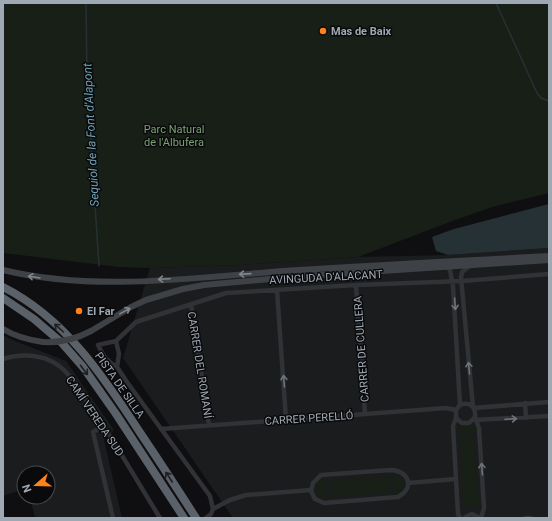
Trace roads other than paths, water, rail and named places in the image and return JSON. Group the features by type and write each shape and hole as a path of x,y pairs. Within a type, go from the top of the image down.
{"highway":[{"name":"PISTA DE SILLA","path":"3,287 40,311 70,337 91,361 125,409 196,518"},
{"name":"PISTA DE SILLA","path":"3,298 34,319 62,343 83,367 116,414 183,517"}],"main road":[{"name":"AVINGUDA D'ALACANT","path":"3,270 42,278 94,281 203,278 284,271 549,256"},
{"name":"AVINGUDA D'ALACANT","path":"3,330 14,336 28,340 64,342 91,331 146,300 183,289 204,285 549,260"}],"street":[{"path":"464,518 472,514 480,518 484,508 479,428 475,419 473,407 462,281 462,272 470,266"},
{"path":"447,267 450,270 453,280 460,404 456,410 456,418 453,426 458,514 460,518"},
{"name":"AVINGUDA D'ALACANT","path":"116,341 136,322 226,293 453,280 462,281 549,274"},
{"name":"CARRER DE CULLERA","path":"356,285 365,414"},
{"path":"277,290 286,420"},
{"name":"CARRER DEL ROMANÍ","path":"190,304 209,425"},
{"path":"117,367 119,354 116,341 98,345 102,354 110,363 117,367 210,496 213,509"},
{"name":"CAMÍ VEREDA SUD","path":"3,359 19,356 36,356 51,361 69,375 104,426 160,518"},
{"path":"460,404 468,404 473,407 549,402"},
{"path":"525,404 526,418"},
{"name":"CARRER PERELLÓ","path":"161,429 446,408 456,410"},
{"path":"456,418 458,421 465,424 475,419 549,416"},
{"path":"104,426 93,432 113,518"},
{"path":"390,470 398,470 403,474 408,483 408,486 402,495 392,498 324,503 315,499 311,490 313,483 321,475 390,470"},
{"path":"408,483 456,479"},
{"path":"206,518 211,514 213,509 230,500 246,495 311,490"},
{"path":"525,518 531,518"}],"waterway":[{"name":"Sequiol de la Font d’Alapont","path":"86,3 87,81 99,266"},
{"path":"496,3 537,93 541,98 549,101"}],"place":[{"name":"Mas de Baix","path":"323,31"},
{"name":"El Far","path":"79,311"}],"park label":[{"name":"Parc Natural de l'Albufera","path":"174,135"}]}
